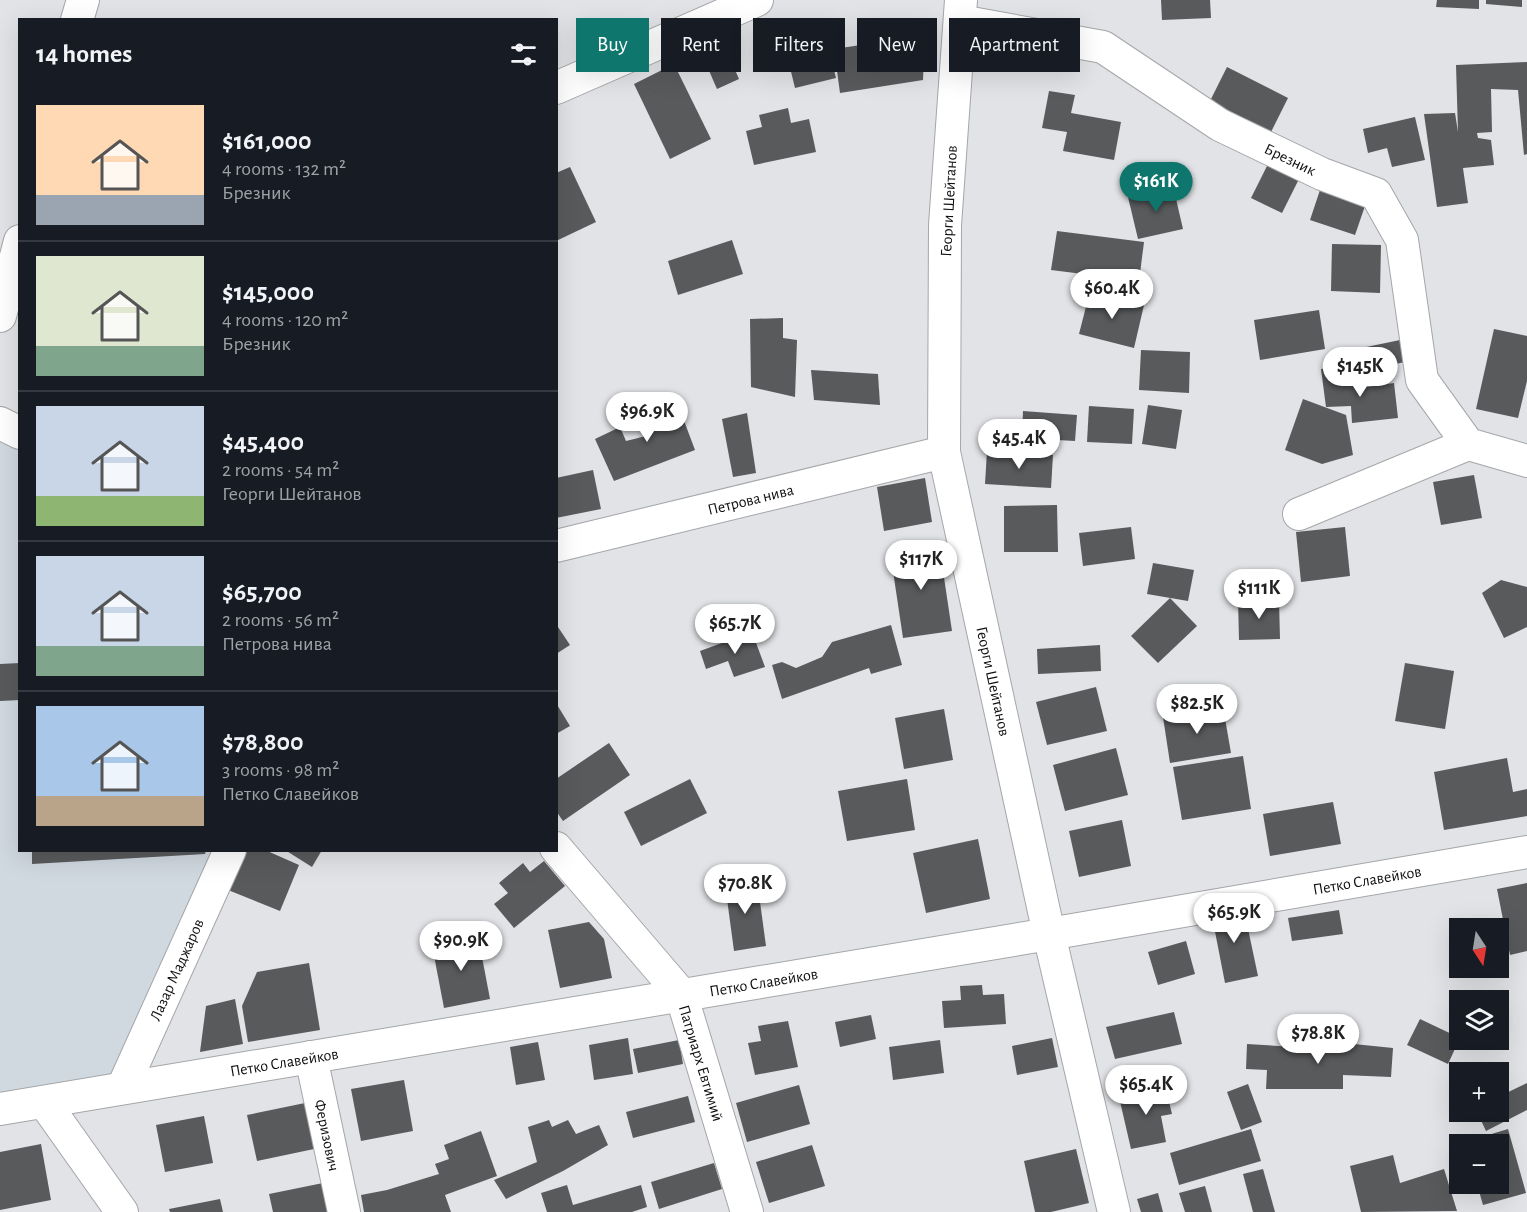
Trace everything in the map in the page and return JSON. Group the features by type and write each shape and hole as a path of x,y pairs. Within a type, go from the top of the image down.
{"street":[{"path":"78,18 82,0"},
{"path":"558,87 757,0"},
{"name":"Брезник","path":"960,10 1103,47 1220,125 1322,174 1376,194 1402,240 1422,380 1467,444"},
{"name":"Георги Шейтанов","path":"960,10 945,225 944,452 1049,934 1114,1212"},
{"path":"0,316 18,248"},
{"path":"0,333 18,325"},
{"path":"0,423 18,432"},
{"path":"1299,514 1467,444 1527,461"},
{"name":"Петрова нива","path":"558,546 944,452"},
{"name":"Патриарх Евтимий","path":"558,850 681,994 747,1212"},
{"name":"Лазар Маджаров","path":"123,1088 229,852"},
{"name":"Петко Славейков","path":"0,1108 1049,934 1527,852"},
{"name":"Феризович","path":"311,1057 344,1212"},
{"path":"44,1102 122,1212"}],"shaded area":[{"path":"0,423 18,432 18,852 230,852 123,1087 0,1109"}],"building":[{"path":"1161,0 1210,0 1211,18 1162,20"},
{"path":"1437,0 1479,0 1479,9 1436,7"},
{"path":"1486,0 1522,0 1522,7 1486,4"},
{"path":"857,46 857,72 923,72 923,80 840,93 837,72 845,72 845,47"},
{"path":"1527,62 1527,154 1524,155 1518,90 1491,89 1492,132 1477,133 1478,138 1491,140 1494,165 1463,168 1468,203 1437,207 1424,114 1455,113 1458,132 1456,65"},
{"path":"1227,67 1288,98 1271,132 1210,101"},
{"path":"661,70 678,72 711,139 670,159 634,84"},
{"path":"710,72 736,72 739,79 717,89"},
{"path":"791,72 835,72 836,78 795,88"},
{"path":"1049,91 1075,95 1071,113 1121,122 1114,160 1063,151 1067,132 1042,128"},
{"path":"788,108 791,123 809,119 816,152 754,165 746,131 762,127 759,115"},
{"path":"1415,117 1425,160 1392,167 1387,148 1368,153 1363,129"},
{"path":"1270,160 1301,175 1282,213 1251,198"},
{"path":"570,167 596,222 558,240 558,172"},
{"path":"1173,186 1183,229 1138,239 1128,197"},
{"path":"1320,190 1365,206 1355,235 1310,220"},
{"path":"1057,231 1144,242 1139,281 1051,270"},
{"path":"732,240 743,274 678,295 668,261"},
{"path":"1332,244 1381,245 1380,293 1331,291"},
{"path":"1090,291 1144,305 1134,348 1079,334"},
{"path":"1319,310 1325,349 1260,360 1254,320"},
{"path":"783,318 783,338 797,340 795,397 751,387 750,319"},
{"path":"1494,329 1527,336 1527,381 1518,418 1476,409"},
{"path":"1400,340 1405,362 1352,373 1347,351"},
{"path":"1141,350 1190,352 1189,393 1139,390"},
{"path":"1335,368 1338,382 1366,379 1367,387 1394,383 1398,418 1352,423 1351,406 1326,407 1321,369"},
{"path":"811,370 878,374 880,405 814,400"},
{"path":"1303,399 1346,415 1353,455 1322,464 1285,450"},
{"path":"677,402 695,450 614,481 595,439 620,427 626,441 646,436 639,417"},
{"path":"1148,405 1182,410 1176,449 1142,444"},
{"path":"1089,406 1134,409 1132,444 1087,442"},
{"path":"1023,411 1077,415 1075,441 1022,438"},
{"path":"747,413 756,473 733,477 722,419"},
{"path":"987,451 1053,455 1051,488 985,484"},
{"path":"593,470 601,509 558,518 558,478"},
{"path":"1474,475 1482,518 1441,525 1433,482"},
{"path":"925,478 932,522 884,531 877,487"},
{"path":"1057,505 1058,552 1004,552 1004,506"},
{"path":"1131,527 1135,559 1083,566 1079,533"},
{"path":"1345,527 1350,576 1301,582 1296,532"},
{"path":"939,544 952,631 903,638 890,551"},
{"path":"1153,563 1194,570 1188,601 1147,594"},
{"path":"1501,580 1527,587 1527,627 1504,638 1482,593"},
{"path":"1170,598 1197,626 1158,663 1131,636"},
{"path":"1238,600 1279,600 1280,639 1239,640"},
{"path":"891,625 902,665 871,674 869,668 782,699 772,665 782,662 796,668 822,657 832,642"},
{"path":"558,627 570,645 558,653"},
{"path":"752,632 765,667 734,677 728,661 706,669 700,651"},
{"path":"1100,645 1101,671 1038,674 1037,649"},
{"path":"18,663 18,700 0,701 0,664"},
{"path":"1405,663 1454,671 1445,729 1395,721"},
{"path":"1096,687 1107,731 1047,745 1036,702"},
{"path":"558,706 570,726 558,733"},
{"path":"1223,707 1231,753 1170,763 1163,717"},
{"path":"944,709 953,760 904,769 895,718"},
{"path":"609,743 630,775 563,821 558,814 558,778"},
{"path":"1116,748 1128,795 1065,811 1053,765"},
{"path":"1243,756 1251,809 1182,820 1173,767"},
{"path":"1507,758 1513,792 1527,789 1527,816 1444,830 1434,772"},
{"path":"690,779 707,813 641,846 624,812"},
{"path":"907,779 915,830 847,841 838,791"},
{"path":"1333,802 1341,844 1270,856 1263,814"},
{"path":"1122,820 1131,866 1079,877 1069,831"},
{"path":"978,839 990,899 926,913 913,853"},
{"path":"32,852 206,852 205,854 32,864"},
{"path":"238,852 270,852 299,865 280,911 223,888"},
{"path":"288,852 321,852 312,867"},
{"path":"544,861 565,886 514,928 494,904 508,893 499,883 523,863 530,872"},
{"path":"757,880 766,946 734,951 725,884"},
{"path":"1527,883 1527,951 1510,955 1509,918 1503,918 1497,889"},
{"path":"1243,905 1258,976 1225,983 1211,911"},
{"path":"1339,910 1343,934 1292,941 1288,918"},
{"path":"589,922 604,939 612,978 560,988 548,930"},
{"path":"478,936 490,999 444,1008 432,945"},
{"path":"1186,941 1195,974 1158,985 1148,952"},
{"path":"309,963 320,1030 248,1042 242,1006 257,972"},
{"path":"982,985 983,995 1004,994 1006,1024 944,1028 942,1001 961,1000 960,986"},
{"path":"235,999 243,1044 200,1052 206,1006"},
{"path":"1174,1012 1182,1044 1115,1059 1106,1027"},
{"path":"871,1015 876,1039 840,1047 835,1022"},
{"path":"1420,1019 1449,1033 1449,1050 1454,1050 1448,1064 1407,1045"},
{"path":"788,1021 798,1067 755,1075 748,1043 761,1041 758,1026"},
{"path":"628,1038 633,1074 594,1080 589,1045"},
{"path":"1052,1038 1058,1067 1017,1075 1012,1046"},
{"path":"679,1040 683,1064 638,1073 633,1049"},
{"path":"940,1040 944,1073 893,1080 889,1047"},
{"path":"538,1042 545,1080 516,1085 510,1047"},
{"path":"1344,1043 1393,1048 1391,1077 1343,1075 1343,1089 1266,1089 1267,1070 1246,1069 1247,1044 1344,1050"},
{"path":"404,1080 413,1131 361,1141 351,1089"},
{"path":"1527,1083 1527,1110 1509,1119 1509,1092"},
{"path":"1248,1084 1262,1122 1241,1130 1227,1092"},
{"path":"799,1085 810,1124 747,1142 736,1103"},
{"path":"1165,1085 1172,1114 1161,1116 1166,1142 1131,1149 1119,1097"},
{"path":"688,1096 695,1122 633,1138 626,1112"},
{"path":"305,1103 314,1149 257,1161 247,1115"},
{"path":"204,1116 213,1163 165,1172 156,1125"},
{"path":"549,1120 552,1127 568,1120 576,1134 599,1125 608,1145 563,1171 506,1199 494,1180 537,1162 528,1127"},
{"path":"1482,1122 1504,1122 1486,1131"},
{"path":"1251,1129 1261,1161 1179,1185 1170,1153"},
{"path":"1508,1129 1526,1193 1483,1205 1480,1194 1509,1194 1509,1134 1491,1134"},
{"path":"481,1131 497,1176 445,1195 451,1212 364,1212 361,1195 387,1190 439,1174 435,1164 449,1159 444,1145"},
{"path":"41,1144 51,1200 0,1210 0,1152"},
{"path":"812,1145 825,1186 769,1203 756,1162"},
{"path":"1076,1149 1089,1203 1051,1212 1035,1212 1024,1161"},
{"path":"1393,1155 1400,1183 1444,1169 1449,1194 1452,1194 1457,1211 1361,1212 1350,1166"},
{"path":"714,1163 722,1189 659,1209 651,1182"},
{"path":"1263,1169 1275,1212 1253,1212 1243,1174"},
{"path":"323,1183 328,1212 273,1212 269,1194"},
{"path":"567,1185 573,1205 641,1185 647,1207 632,1212 547,1212 541,1193"},
{"path":"1205,1186 1212,1212 1185,1212 1179,1193"},
{"path":"1158,1193 1163,1212 1141,1212 1137,1199"},
{"path":"220,1199 223,1212 170,1212 169,1209"}]}
